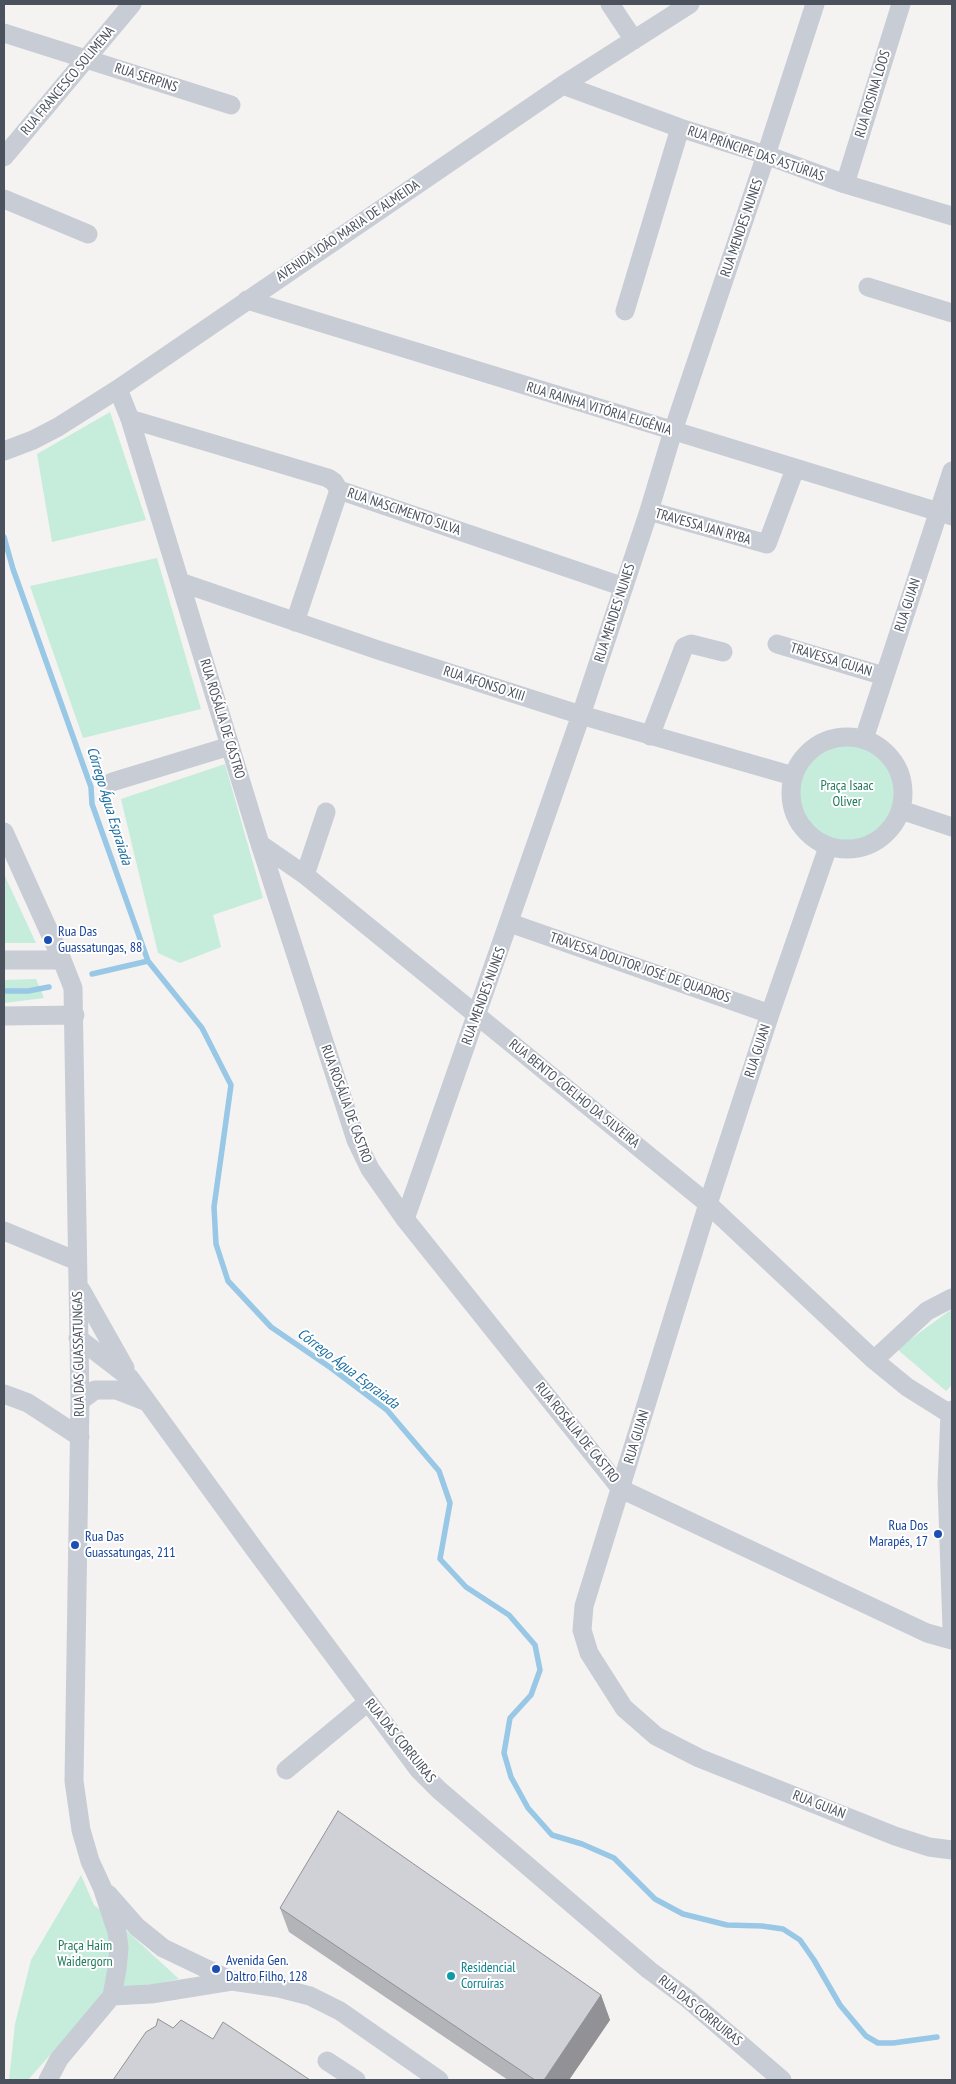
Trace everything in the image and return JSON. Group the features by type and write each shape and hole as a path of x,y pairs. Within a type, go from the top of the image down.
{"street":[{"name":"RUA FRANCESCO SOLIMENA","path":"4,157 132,4"},
{"path":"610,4 634,40"},
{"name":"AVENIDA JOÃO MARIA DE ALMEIDA","path":"4,451 33,440 58,427 118,389 563,85 690,4"},
{"name":"RUA MENDES NUNES","path":"405,1219 510,923 581,715 815,4"},
{"name":"RUA ROSINA LOOS","path":"845,184 901,4"},
{"name":"RUA SERPINS","path":"4,32 231,105"},
{"name":"RUA PRÍNCIPE DAS ASTÚRIAS","path":"563,85 680,128 766,155 845,184 952,216"},
{"path":"625,311 680,128"},
{"path":"4,199 88,234"},
{"path":"868,287 952,313"},
{"name":"RUA RAINHA VITÓRIA EUGÊNIA","path":"246,300 946,514"},
{"name":"RUA ROSÁLIA DE CASTRO","path":"118,389 130,419 260,844 356,1140 370,1169 405,1219 621,1489 927,1632 952,1640"},
{"name":"RUA NASCIMENTO SILVA","path":"130,419 328,478 334,482 339,490 624,587"},
{"name":"TRAVESSA JAN RYBA","path":"649,511 767,544 795,469"},
{"name":"RUA GUIAN","path":"864,739 884,676 946,514 952,471"},
{"path":"295,622 339,490"},
{"name":"RUA AFONSO XIII","path":"180,582 295,622 581,715 792,776"},
{"path":"650,736 684,647 691,644 723,652"},
{"name":"TRAVESSA GUIAN","path":"777,644 884,676"},
{"path":"846,736 864,739 880,747 892,760 901,775 904,793 901,810 893,827 880,839 864,847 846,850 828,847 813,838 801,826 793,810 790,793 792,776 800,760 813,748 828,740 846,736"},
{"path":"112,782 230,746"},
{"path":"901,810 952,827"},
{"path":"305,875 326,812"},
{"name":"RUA DAS GUASSATUNGAS","path":"4,832 73,988 80,1401 74,1781 81,1830 90,1860 102,1887"},
{"name":"RUA BENTO COELHO DA SILVEIRA","path":"260,844 305,875 708,1204 874,1360 907,1387 951,1412"},
{"name":"RUA GUIAN","path":"828,847 770,1014 708,1204 584,1606 582,1630 589,1653 624,1708 656,1736 699,1758 911,1842 952,1850"},
{"name":"TRAVESSA DOUTOR JOSÉ DE QUADROS","path":"510,923 770,1014"},
{"path":"4,960 62,960"},
{"path":"4,1016 74,1015"},
{"path":"4,1231 78,1261"},
{"path":"78,1284 91,1311 130,1378"},
{"path":"874,1360 927,1311 952,1298"},
{"name":"RUA DAS CORRUIRAS","path":"78,1338 130,1378 419,1770 439,1790 649,1970 688,1999 782,2080"},
{"path":"80,1401 95,1390 116,1390 147,1402"},
{"path":"4,1394 28,1403 80,1437"},
{"path":"951,1412 947,1484 952,1629"},
{"path":"286,1770 368,1702"},
{"path":"102,1887 137,1927 163,1948 232,1980 279,1988 310,1996 340,2011 439,2080"},
{"path":"48,2080 59,2059 112,1996 119,1948 117,1932 102,1887"},
{"path":"112,1996 151,1994 232,1980"},
{"path":"327,2061 356,2080"}],"green space":[{"path":"110,412 146,520 52,542 37,454"},
{"path":"157,558 201,709 83,738 30,586"},
{"name":"Praça Isaac Oliver","path":"847,744 866,748 883,759 894,776 898,795 894,814 883,831 866,842 847,846 828,842 811,831 800,814 796,795 800,776 811,759 828,748"},
{"path":"225,764 263,898 213,915 221,947 180,963 158,953 121,799"},
{"path":"4,874 36,943 4,943"},
{"path":"36,979 44,998 4,1003 4,980"},
{"path":"952,1309 952,1385 946,1391 897,1349"},
{"name":"Praça Haim Waidergorn","path":"81,1875 94,1905 129,1933 179,1979 102,1996 28,2080 9,2080 15,2024 31,1960"}],"building":[{"name":"Residencial Corruíras","path":"338,1811 601,1995 544,2080 535,2080 280,1908"},
{"path":"158,2019 173,2028 181,2020 213,2039 223,2022 310,2080 113,2080 146,2032 156,2026"}],"waterway":[{"name":"Córrego Água Espraiada","path":"4,537 13,569 91,787 92,804 148,961 202,1028 231,1085 214,1207 216,1244 228,1281 271,1327 331,1368 387,1410 439,1471 450,1503 440,1559 466,1587 509,1615 535,1645 540,1670 531,1695 510,1718 504,1753 511,1777 528,1808 552,1835 582,1844 614,1858 655,1899 683,1914 727,1925 783,1929 800,1940 840,2005 866,2036 878,2043 893,2043 937,2037"},
{"path":"92,974 148,961"},
{"path":"4,991 28,991 49,987"}],"place":[{"name":"Rua Das Guassatungas, 88","path":"48,940"},
{"name":"Rua Dos Marapés, 17","path":"938,1534"},
{"name":"Rua Das Guassatungas, 211","path":"75,1545"},
{"name":"Avenida Gen. Daltro Filho, 128","path":"216,1969"},
{"name":"Residencial Corruíras","path":"451,1976"}]}
